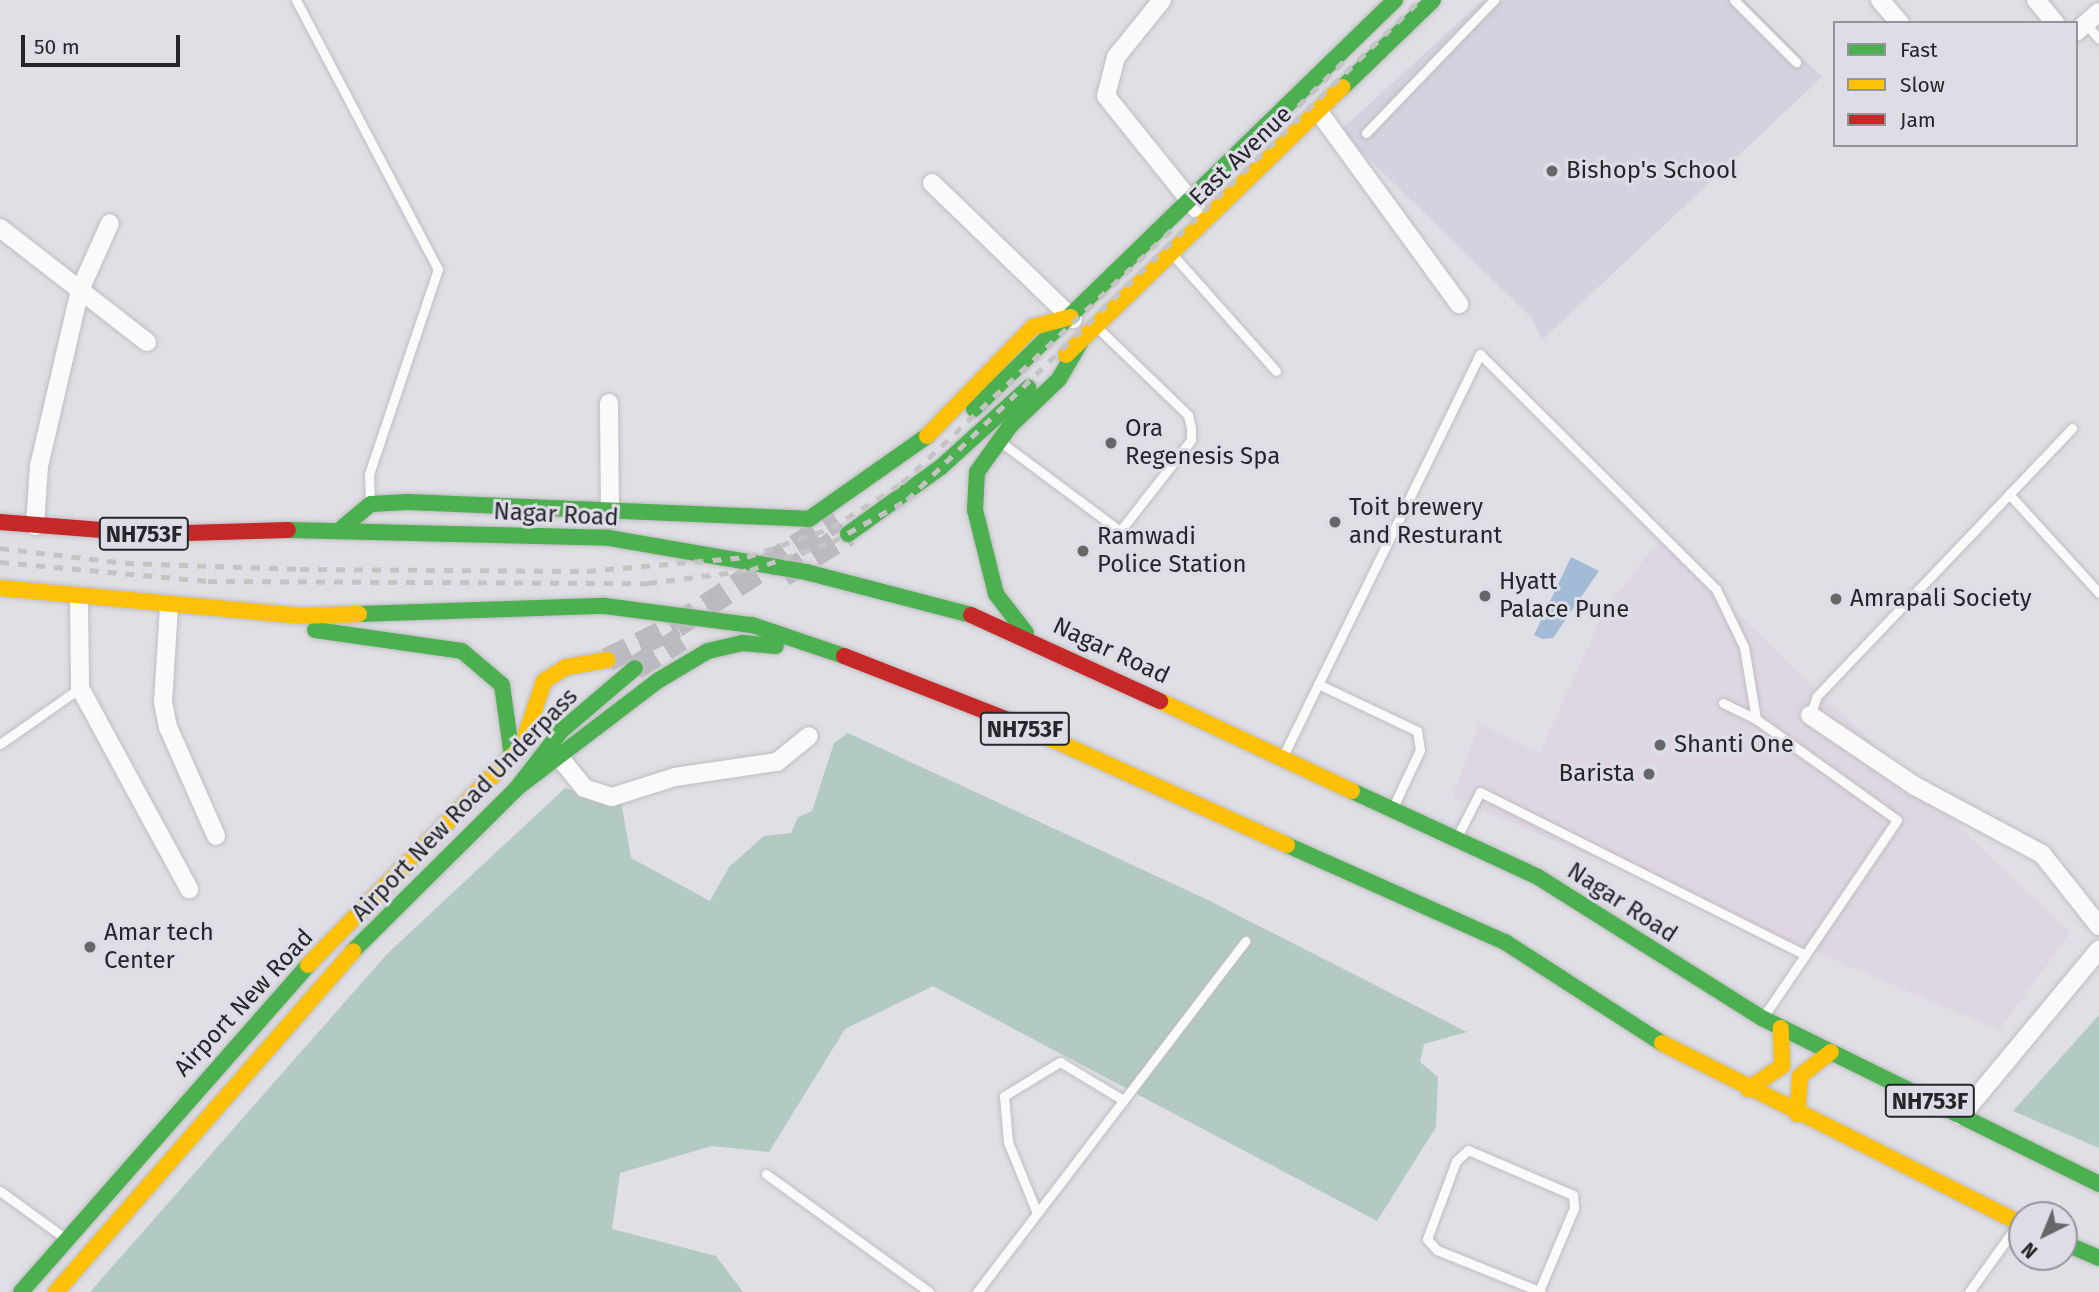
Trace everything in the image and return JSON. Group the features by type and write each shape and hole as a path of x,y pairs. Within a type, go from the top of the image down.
{"main road":[{"name":"East Avenue","path":"1071,317 1188,198 1395,0"},
{"name":"East Avenue","path":"1088,335 1433,0"},
{"path":"341,529 371,504 809,519 920,444 1032,327 1071,317"},
{"path":"836,519 926,459 1071,317"},
{"path":"1033,639 996,594 975,510 977,472 998,439 1059,379 1088,335"},
{"path":"848,534 941,467 1088,335"},
{"name":"Nagar Road","path":"0,522 153,534 341,529 609,538 806,572 977,616 1033,639 1455,841 1538,877 1762,1018 2099,1184"},
{"name":"NH753F","path":"0,588 79,600 278,614 604,606 712,616 830,652 939,689 1505,943 1632,1028 1797,1114 2008,1217"},
{"path":"278,614 330,634 461,651 502,685 512,756"},
{"path":"517,788 560,758 659,680 708,651 742,643 830,652"},
{"name":"Airport New Road Underpass","path":"512,756 522,746 544,681 566,667 607,660"},
{"name":"Airport New Road Underpass","path":"329,975 517,788 539,754 635,668"},
{"name":"Airport New Road","path":"21,1292 293,981 512,756"},
{"name":"Airport New Road","path":"56,1292 329,975"},
{"path":"1748,1089 1782,1066 1781,1028"},
{"path":"1797,1114 1800,1076 1831,1052"},
{"path":"2078,1249 2099,1258"}],"street":[{"path":"1880,0 1898,21"},
{"path":"2036,0 2050,21"},
{"path":"1159,1 1116,57 1106,96 1208,221"},
{"path":"1319,111 1459,304"},
{"path":"932,183 1088,335"},
{"path":"35,526 39,466 80,290 110,223"},
{"path":"0,228 147,342"},
{"path":"609,403 609,538"},
{"path":"79,600 80,688 189,889"},
{"path":"169,607 163,702 168,727 216,836"},
{"path":"1810,715 1915,786 2042,854 2099,926"},
{"path":"560,758 584,789 612,797 674,777 777,762 808,736"},
{"path":"1961,1116 2099,950"}],"lane":[{"path":"296,0 438,269 369,474 371,504"},
{"path":"1366,133 1494,0"},
{"path":"1734,0 1796,62"},
{"path":"2087,23 2099,39"},
{"path":"1172,255 1276,371"},
{"path":"998,439 1119,531 1191,440 1191,428 1188,415 1088,335"},
{"path":"1283,757 1480,354 1716,589 1744,647 1756,719"},
{"path":"1810,715 1817,696 2072,428"},
{"path":"2008,494 2099,593"},
{"path":"1318,684 1417,731 1420,750 1392,809"},
{"path":"0,744 80,688"},
{"path":"1723,704 1756,719 1897,820 1762,1018"},
{"path":"1455,841 1480,792 1804,954"},
{"path":"977,1292 1244,941"},
{"path":"1037,1213 1008,1142 1004,1096 1060,1062 1123,1100"},
{"path":"1468,1150 1573,1195 1574,1208 1540,1292 1437,1250 1427,1239 1456,1161 1468,1150"},
{"path":"766,1174 929,1292"},
{"path":"0,1191 66,1239"},
{"path":"1969,1292 2008,1240"}],"shaded area":[{"name":"Bishop's School","path":"1483,0 1745,0 1822,77 1542,340 1531,317 1340,131"},
{"name":"Shanti One","path":"1660,539 2070,933 1999,1030 1452,797 1480,723 1540,753 1603,613"}],"green space":[{"path":"848,733 1206,899 1467,1032 1424,1044 1420,1062 1438,1077 1436,1127 1377,1221 933,986 845,1029 769,1152 712,1146 620,1173 612,1229 716,1256 743,1292 90,1292 387,954 565,788 621,801 631,858 710,901 729,867 764,836 791,833 798,817 812,811 834,743"},
{"path":"2099,1015 2099,1148 2013,1111"}],"water":[{"path":"1571,557 1599,571 1553,638 1542,639 1534,635"}],"tunnel":[{"path":"607,660 676,626 837,519"},
{"path":"783,575 848,534"},
{"path":"635,668 681,639"}],"railway":[{"path":"0,562 208,581 648,583 750,570 832,542 907,500 1420,0"},
{"path":"1234,169 1344,61"},
{"path":"0,548 125,563 300,569 587,571 747,557 831,528 902,483 1171,230"}],"traffic: fast":[{"path":"974,409 1395,0"},
{"path":"1343,87 1433,0"},
{"path":"1026,633 996,594 975,510 977,472 1010,426 1059,379 1080,343"},
{"path":"848,534 941,467 1028,388"},
{"path":"341,529 371,504 408,502 809,519 927,436"},
{"path":"288,530 609,538 806,572 971,615"},
{"path":"359,614 605,606 752,625 844,656"},
{"path":"315,630 462,651 502,685 512,756"},
{"path":"517,788 659,680 708,651 742,643 776,646"},
{"path":"353,951 517,788 561,731 635,668"},
{"path":"1352,791 1538,877 1762,1018 2099,1184"},
{"path":"1287,845 1505,942 1662,1043"},
{"path":"21,1292 308,965"},
{"path":"2078,1249 2099,1258"}],"traffic: slow":[{"path":"1066,355 1343,87"},
{"path":"927,436 1033,327 1071,317"},
{"path":"0,588 300,616 359,614"},
{"path":"308,965 522,746 544,681 566,667 607,660"},
{"path":"1160,701 1352,791"},
{"path":"1018,724 1287,845"},
{"path":"56,1292 353,951"},
{"path":"1748,1089 1782,1066 1781,1028"},
{"path":"1662,1043 2008,1217"},
{"path":"1797,1114 1800,1076 1831,1052"}],"traffic: jam":[{"path":"0,522 153,534 288,530"},
{"path":"971,615 1160,701"},
{"path":"844,656 1018,724"}],"place":[{"name":"Bishop's School","path":"1552,171"},
{"name":"Ora Regenesis Spa","path":"1111,443"},
{"name":"Toit brewery and Resturant","path":"1335,522"},
{"name":"Ramwadi Police Station","path":"1083,551"},
{"name":"Hyatt Palace Pune","path":"1485,596"},
{"name":"Amrapali Society","path":"1836,599"},
{"name":"Shanti One","path":"1660,745"},
{"name":"Barista","path":"1649,774"},
{"name":"Amar tech Center","path":"90,947"}]}
